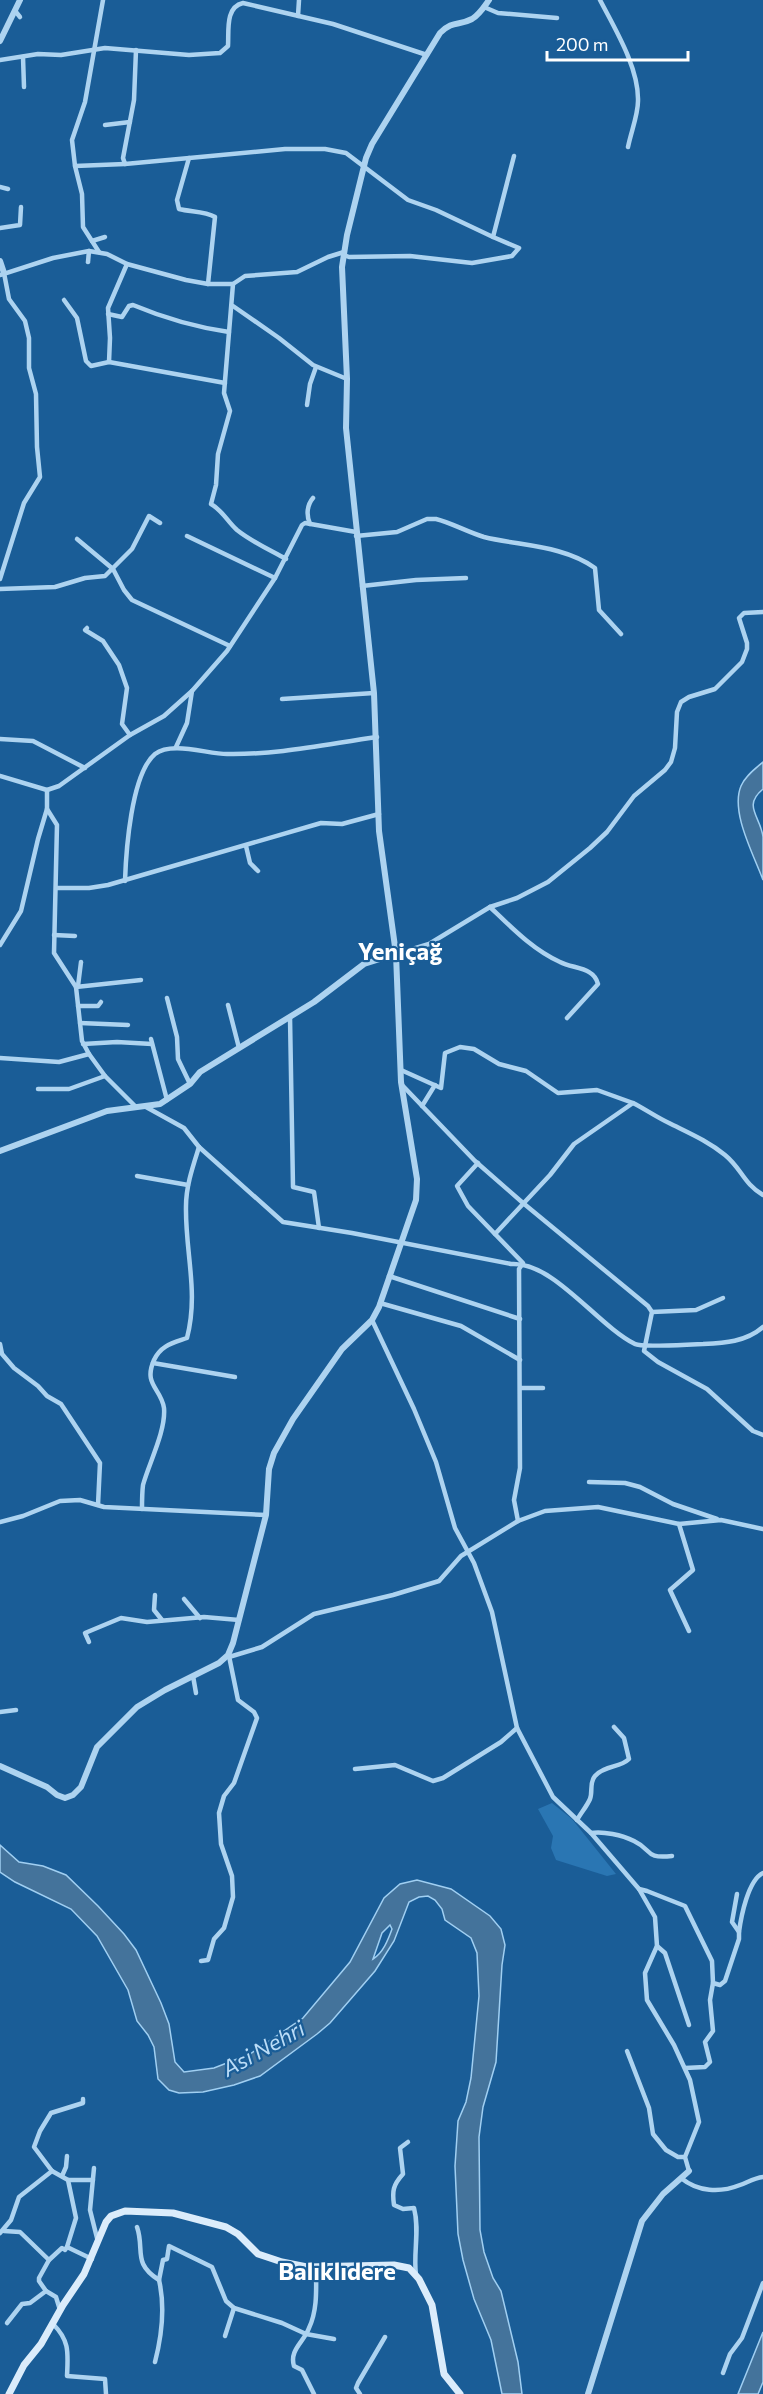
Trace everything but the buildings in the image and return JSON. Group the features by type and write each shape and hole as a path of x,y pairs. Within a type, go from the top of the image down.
{"main road":[{"path":"9,2394 19,2374 84,2274 109,2218 125,2211 173,2213 226,2227 238,2234 258,2254 300,2266 400,2265 409,2268 416,2275 434,2312 444,2374 460,2394"}],"street":[{"path":"0,41 18,15 20,0"},
{"path":"100,252 83,227 82,194 72,141 85,102 102,0"},
{"path":"298,16 299,0"},
{"path":"201,1961 208,1960 214,1939 224,1928 234,1897 232,1876 221,1844 219,1813 224,1796 234,1783 256,1718 254,1712 238,1700 229,1656 266,1515 269,1469 274,1453 294,1419 342,1348 372,1320 380,1304 416,1200 417,1179 401,1082 396,954 379,831 374,693 346,428 347,379 342,267 346,235 372,144 440,33 448,25 473,18 489,0"},
{"path":"600,0 624,48 636,86 638,101 628,147"},
{"path":"0,60 61,55 105,48 189,55 220,53 228,46 231,10 235,2 333,24 427,55"},
{"path":"484,7 498,13 557,18"},
{"path":"125,165 123,158 134,100 136,50"},
{"path":"23,57 24,87"},
{"path":"105,124 130,122"},
{"path":"2,274 53,258 89,251 100,252 127,264 208,284 233,284 245,276 297,272 328,257 344,254 350,258 410,256 472,263 512,256 519,248 436,210 408,200 346,153 325,149 285,149 125,165 75,166"},
{"path":"493,237 514,156"},
{"path":"189,158 177,200 179,209 193,213 208,213 215,217 208,284"},
{"path":"0,188 8,189"},
{"path":"0,228 20,225 21,207"},
{"path":"85,230 92,225"},
{"path":"92,241 105,237"},
{"path":"87,262 89,251"},
{"path":"0,261 9,300 25,321 29,338 29,368 36,394 40,477 24,503 0,579"},
{"path":"109,362 108,308 127,264"},
{"path":"233,284 225,383 225,402 230,411 218,454 216,485 211,504 222,510 236,529 248,539 286,559"},
{"path":"64,300 77,318 86,361 91,366 109,362 225,383"},
{"path":"108,314 122,317 129,306 133,305 198,327 229,332"},
{"path":"233,306 316,367 347,379"},
{"path":"307,405 310,384 316,367"},
{"path":"310,524 307,515 308,504 313,498"},
{"path":"0,589 55,587 85,578 105,576 132,549 148,516 160,523"},
{"path":"0,776 46,790 59,786 130,735 164,716 192,691 230,646 275,578 305,523 356,534 397,532 427,519 436,519 483,536 536,546 586,561 595,567 600,610 621,634"},
{"path":"187,536 275,578"},
{"path":"77,539 113,569 132,600 230,646"},
{"path":"362,586 416,580 466,578"},
{"path":"0,1151 107,1111 146,1107 166,1100 190,1084 200,1072 314,1002 364,964 429,944 490,907 517,898 548,882 607,832 634,796 665,770 671,762 675,748 679,705 690,697 715,689 742,662 746,655 747,642 739,618 744,613 763,612"},
{"path":"87,628 88,633 102,641 119,664 127,688 122,724 130,735"},
{"path":"176,747 187,723 192,691"},
{"path":"282,699 374,693"},
{"path":"125,881 127,836 141,777 156,754 176,747 225,754 266,754 376,737"},
{"path":"0,739 33,741 86,768"},
{"path":"0,945 21,911 47,809 46,790"},
{"path":"47,809 57,825 54,953 77,986"},
{"path":"57,888 89,888 125,881 321,823 342,824 379,814"},
{"path":"246,846 250,863 258,871"},
{"path":"490,907 510,927 549,957 597,976 598,984 567,1018"},
{"path":"54,935 75,936"},
{"path":"81,962 77,986 83,1044 105,1076 136,1107"},
{"path":"77,986 141,980"},
{"path":"167,998 177,1037 178,1059 190,1084"},
{"path":"78,1006 98,1006 101,1002"},
{"path":"228,1005 239,1048"},
{"path":"290,1017 293,1187 314,1192 319,1228"},
{"path":"80,1023 128,1025"},
{"path":"83,1044 152,1042 166,1100"},
{"path":"401,1070 441,1088 446,1053 460,1047 474,1049 499,1064 525,1071 558,1093 597,1090 633,1102 668,1123 701,1137 726,1156 751,1188 763,1195"},
{"path":"0,1059 59,1062 89,1054"},
{"path":"38,1089 69,1089 105,1076"},
{"path":"422,1106 435,1085"},
{"path":"403,1086 478,1163 642,1301 652,1312"},
{"path":"495,1234 550,1175 574,1144 633,1102"},
{"path":"146,1107 183,1128 199,1147 284,1222 511,1264 523,1263"},
{"path":"142,1509 143,1487 164,1408 151,1380 150,1372 155,1358 167,1344 187,1338 191,1324 193,1276 185,1204 199,1147"},
{"path":"478,1163 457,1185 468,1206 523,1263 554,1279 597,1317 637,1346 722,1343 744,1339 763,1327"},
{"path":"137,1176 188,1185"},
{"path":"518,1521 514,1500 520,1476 519,1269 523,1263"},
{"path":"389,1276 519,1319"},
{"path":"652,1312 696,1310 723,1298"},
{"path":"380,1304 461,1326 520,1360"},
{"path":"652,1312 644,1351 658,1362 707,1389 753,1431 763,1435"},
{"path":"372,1320 432,1451 455,1528 468,1552 492,1612 517,1728 553,1797 591,1833 639,1889 656,1917 657,1946 645,1973 647,2000 685,2068 690,2080 699,2122 686,2157 689,2171 663,2194 642,2221 588,2394"},
{"path":"0,1344 3,1354 14,1368 38,1386 47,1396 61,1404 100,1463 98,1505"},
{"path":"153,1363 235,1377"},
{"path":"521,1388 543,1388"},
{"path":"589,1482 625,1483 640,1487 673,1504 721,1520 763,1529"},
{"path":"0,1522 23,1516 60,1501 80,1500 98,1505 142,1509 266,1515"},
{"path":"0,1766 47,1787 57,1796 65,1798 73,1795 81,1787 97,1748 107,1735 137,1707 229,1656 262,1647 314,1614 440,1581 461,1556 518,1521 555,1509 598,1507 679,1524 721,1520"},
{"path":"679,1524 693,1570 670,1590 689,1631"},
{"path":"155,1595 154,1610 162,1620"},
{"path":"184,1599 200,1618"},
{"path":"89,1642 85,1633 121,1618 147,1622 200,1618 239,1620"},
{"path":"194,1676 196,1693"},
{"path":"0,1712 16,1710"},
{"path":"577,1820 590,1800 591,1784 596,1776 608,1767 624,1763 629,1759 624,1738 614,1727"},
{"path":"355,1770 395,1765 433,1781 443,1778 501,1742 517,1728"},
{"path":"591,1833 603,1833 631,1840 654,1857 672,1856"},
{"path":"713,1983 720,1985 725,1980 739,1939 744,1903 755,1879 763,1873"},
{"path":"639,1889 679,1903 689,1911 698,1936 712,1961 713,1983 710,2000 713,2031 705,2042 710,2062 705,2067 685,2068"},
{"path":"737,1894 732,1922 739,1932"},
{"path":"657,1946 665,1953 689,2025"},
{"path":"627,2051 649,2108 653,2134 666,2150 678,2157 686,2157"},
{"path":"83,2099 83,2103 67,2106 51,2113 34,2147 52,2171 68,2180 93,2180"},
{"path":"408,2142 400,2148 403,2174 395,2182 392,2192 394,2205 403,2209 414,2208 418,2222 414,2242 416,2275"},
{"path":"62,2176 68,2156"},
{"path":"94,2168 90,2210 98,2242"},
{"path":"2,2232 11,2220 19,2197 52,2171"},
{"path":"681,2178 694,2187 707,2190 736,2187 763,2177"},
{"path":"67,2247 76,2218 68,2180"},
{"path":"137,2227 139,2257 151,2275 159,2280"},
{"path":"2,2232 20,2232 49,2260"},
{"path":"155,2362 160,2341 163,2308 159,2280 163,2260 167,2259 170,2246 212,2267 226,2301 234,2308 306,2334 334,2339"},
{"path":"60,2310 56,2297 46,2291 39,2281 49,2260 62,2248 65,2250 67,2247 92,2259"},
{"path":"314,2394 302,2370 293,2363 296,2349 306,2334 316,2305 316,2267"},
{"path":"723,2373 730,2354 742,2338 763,2283"},
{"path":"7,2323 22,2304 30,2303 46,2291"},
{"path":"225,2336 234,2308"},
{"path":"53,2324 60,2331 69,2349 67,2376 105,2379 106,2394"},
{"path":"360,2394 356,2388 358,2383 385,2337"}],"shaded area":[{"path":"552,1803 572,1819 616,1874 607,1876 556,1860 551,1848 553,1836 538,1809"}],"water":[{"path":"763,762 763,789 757,795 753,806 763,837 763,880 744,833 738,796 745,779"},
{"name":"Asi Nehri","path":"0,1845 19,1862 43,1866 66,1875 124,1934 136,1950 161,2003 169,2024 175,2062 184,2072 214,2068 250,2054 303,2018 350,1962 384,1898 400,1884 417,1880 451,1889 490,1916 501,1929 505,1945 496,2062 483,2107 479,2137 480,2230 484,2252 493,2278 501,2291 518,2362 522,2394 502,2394 491,2340 474,2299 458,2234 455,2166 458,2121 466,2102 471,2078 479,1996 477,1953 471,1938 445,1920 442,1909 435,1900 428,1896 409,1902 394,1941 375,1971 330,2023 317,2034 260,2076 203,2092 179,2093 169,2090 158,2079 154,2047 137,2021 128,1990 97,1936 71,1909 15,1882 0,1872","holes":["390,1925 392,1929 382,1950 373,1959 382,1933"]},
{"path":"763,2332 763,2382 758,2394 738,2394"}],"district":[{"name":"Yeniçağ","path":"400,950"},
{"name":"Balıklıdere","path":"337,2270"}]}
